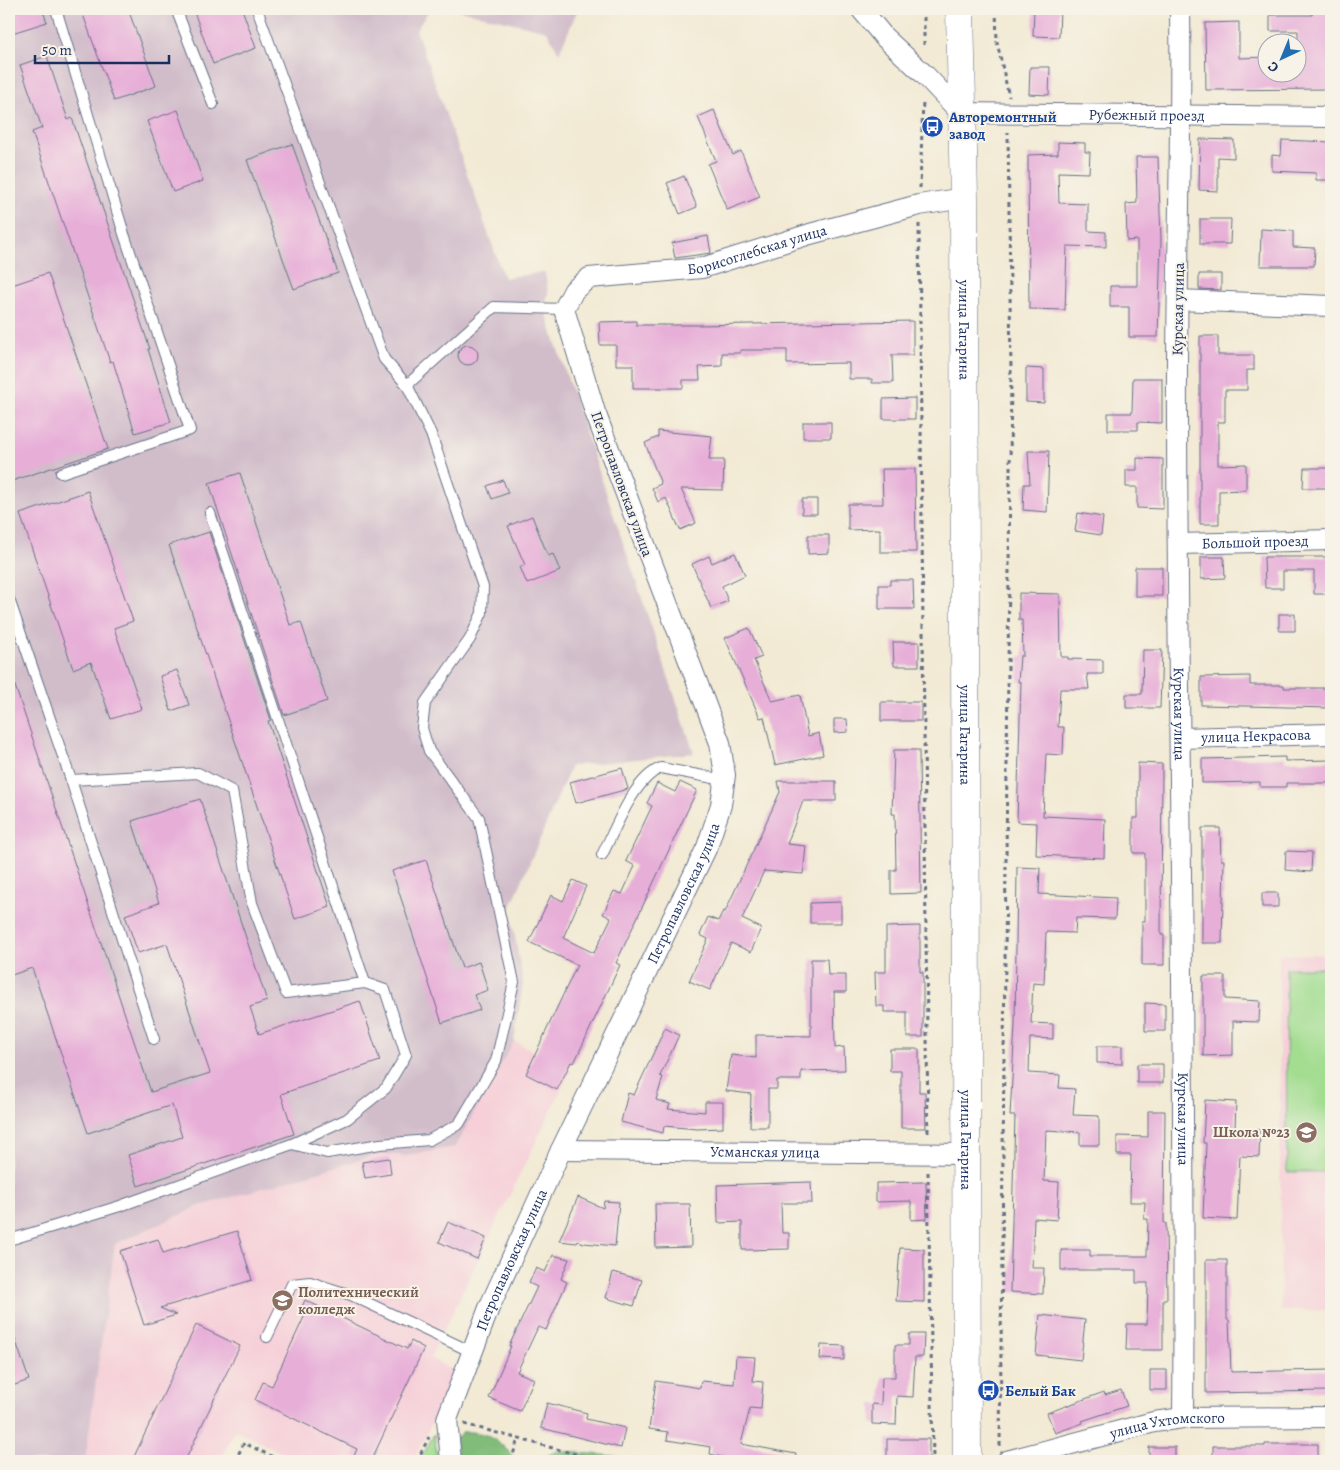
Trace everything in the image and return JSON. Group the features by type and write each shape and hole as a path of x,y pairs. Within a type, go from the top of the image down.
{"main road":[{"name":"улица Гагарина","path":"960,9 964,198 967,1461"}],"street":[{"path":"861,9 884,38 924,74 961,113"},
{"name":"Курская улица","path":"1180,9 1182,116 1178,300 1185,1193 1183,1418"},
{"name":"Рубежный проезд","path":"961,113 1331,117"},
{"name":"Борисоглебская улица","path":"564,310 574,290 589,278 702,268 810,234 919,205 964,198"},
{"path":"1178,300 1331,306"},
{"name":"Петропавловская улица","path":"451,1461 447,1419 488,1308 561,1150 708,847 721,805 724,780 720,743 605,438 564,310"},
{"name":"Большой проезд","path":"1179,544 1331,540"},
{"name":"улица Некрасова","path":"1180,738 1331,734"},
{"name":"Усманская улица","path":"561,1150 967,1154"},
{"name":"улица Ухтомского","path":"1003,1456 1126,1428 1183,1418 1331,1417"}],"lane":[{"path":"56,9 124,234 190,430 61,473"},
{"path":"176,9 213,104"},
{"path":"257,9 384,359 407,385 431,434 482,588 482,613 470,639 425,704 422,728 429,751 479,818 514,982 496,1061 459,1124 429,1140 380,1144 328,1153 292,1144"},
{"path":"407,385 494,307 564,310"},
{"path":"210,514 365,983"},
{"path":"9,599 71,780 154,1039"},
{"path":"602,855 635,792 651,771 661,768 724,780"},
{"path":"9,1240 120,1206 292,1144 347,1119 386,1088 406,1055 385,990 365,983 286,993 252,903 232,791 198,773 71,780"},
{"path":"267,1337 292,1284 310,1282 351,1294 472,1352"}],"path":[{"path":"924,9 924,74 919,205 928,1154 933,1461"},
{"path":"996,9 997,42 1012,114 1008,134 1011,374 1000,1196 1003,1456"},
{"path":"417,1461 433,1430 447,1419 601,1461"},
{"path":"511,1461 518,1438"},
{"path":"235,1461 244,1443 281,1461"}],"shaded area":[{"path":"9,9 455,9 428,12 416,30 504,278 545,272 548,293 545,308 555,341 694,753 571,766 510,909 523,982 514,1041 455,1147 407,1156 380,1154 200,1206 115,1244 85,1461 9,1461"},
{"path":"455,9 578,9 559,53 547,31"},
{"name":"Школа №23","path":"1331,954 1331,1310 1281,1311 1279,955"},
{"name":"Политехнический колледж","path":"514,1041 571,1070 430,1358 457,1372 413,1461 298,1461 235,1430 220,1461 85,1461 115,1244 200,1206 380,1154 407,1156 455,1147"}],"green space":[{"path":"1286,968 1331,968 1331,1172 1287,1172"},
{"path":"462,1432 479,1433 492,1438 515,1458 514,1461 458,1461 455,1439"},
{"path":"434,1434 438,1461 420,1461"},
{"path":"558,1451 613,1456 633,1461 541,1461 548,1455"}],"building":[{"path":"9,9 42,9 47,22 9,34"},
{"path":"81,9 128,9 156,86 114,101"},
{"path":"193,9 242,9 256,48 213,64"},
{"path":"1034,9 1060,9 1059,37 1033,36"},
{"path":"1313,9 1328,9 1328,46 1331,45 1331,89 1206,90 1205,23 1239,22 1239,58 1258,57 1258,82 1308,82 1308,32 1270,31 1270,15 1312,15"},
{"path":"47,56 68,120 72,118 150,349 148,349 171,422 135,433 113,361 110,362 32,132 42,128 20,65"},
{"path":"1030,67 1050,67 1049,95 1029,94"},
{"path":"178,110 203,181 173,192 147,121"},
{"path":"714,110 733,155 741,151 760,197 727,210 708,164 716,161 698,117"},
{"path":"1200,139 1234,140 1234,158 1218,157 1218,191 1199,190"},
{"path":"1282,140 1331,142 1331,180 1316,180 1316,173 1272,171 1272,155 1281,156"},
{"path":"1058,142 1085,143 1085,152 1090,152 1089,173 1058,172 1059,203 1088,204 1088,231 1106,232 1106,247 1067,246 1065,310 1029,309 1028,155 1058,154"},
{"path":"292,144 338,273 294,289 247,160"},
{"path":"1136,157 1158,157 1161,240 1158,337 1129,337 1129,307 1110,307 1110,286 1137,286 1137,240 1127,241 1126,204 1137,203"},
{"path":"684,176 697,207 680,214 667,183"},
{"path":"1200,219 1231,219 1230,244 1200,244"},
{"path":"1261,229 1293,231 1293,247 1315,248 1314,266 1260,266"},
{"path":"708,236 711,253 675,258 672,243"},
{"path":"48,273 108,449 12,481 9,471 9,286"},
{"path":"1199,274 1221,274 1221,290 1199,289"},
{"path":"636,321 636,325 698,325 913,321 913,355 892,355 893,383 872,383 872,379 849,379 849,363 787,364 787,350 740,350 740,353 722,353 722,366 699,367 700,380 683,380 683,388 633,388 633,365 616,365 616,345 600,345 599,322"},
{"path":"1200,336 1218,336 1218,355 1254,355 1254,370 1247,370 1247,390 1225,390 1225,422 1218,422 1218,465 1246,464 1246,490 1219,491 1219,524 1200,524"},
{"path":"468,345 475,348 478,355 475,362 468,365 461,362 458,355 461,348"},
{"path":"1026,368 1044,369 1044,403 1026,402"},
{"path":"1133,378 1162,378 1162,423 1138,422 1138,430 1108,430 1108,413 1132,413"},
{"path":"915,398 915,419 883,419 883,399"},
{"path":"803,422 831,422 831,438 803,438"},
{"path":"658,431 712,436 709,460 724,460 723,490 681,489 696,523 680,530 666,498 658,502 652,488 661,484 645,443 658,437"},
{"path":"1028,451 1049,451 1047,512 1023,510 1024,484 1030,484"},
{"path":"1137,458 1163,459 1163,509 1137,508 1137,487 1126,487 1126,470 1137,470"},
{"path":"1304,468 1331,468 1331,488 1303,488"},
{"path":"882,469 915,469 916,552 880,552 880,529 848,530 848,504 883,504"},
{"path":"240,473 290,625 301,622 327,701 284,715 209,483"},
{"path":"503,480 508,493 492,499 487,486"},
{"path":"88,491 133,621 114,628 142,709 111,719 91,662 73,669 20,514"},
{"path":"802,499 817,499 817,514 802,514"},
{"path":"1078,513 1103,517 1101,535 1075,531"},
{"path":"532,516 548,556 553,554 560,571 527,584 520,567 525,565 508,526"},
{"path":"209,532 271,720 268,721 330,907 295,919 169,545"},
{"path":"808,535 829,535 829,553 808,554"},
{"path":"735,553 745,575 722,586 728,601 711,608 692,564 709,556 712,563"},
{"path":"1201,557 1224,557 1225,578 1201,579"},
{"path":"1264,557 1331,557 1331,594 1314,594 1314,571 1283,571 1283,588 1265,588"},
{"path":"1135,567 1162,567 1162,596 1135,596"},
{"path":"890,580 913,580 914,609 879,609 879,585 890,585"},
{"path":"1019,593 1060,594 1061,657 1103,660 1103,674 1087,674 1089,689 1060,689 1058,727 1064,727 1063,755 1046,754 1043,816 1105,819 1104,858 1036,855 1037,823 1017,822 1021,682 1018,682 1020,656 1023,656 1022,620 1019,620"},
{"path":"1279,614 1295,614 1295,631 1279,631"},
{"path":"749,628 762,657 754,660 772,701 800,695 808,736 819,733 823,755 775,765 764,717 760,718 725,638"},
{"path":"893,642 919,642 919,666 894,666"},
{"path":"1143,650 1162,650 1160,708 1126,708 1126,694 1142,694"},
{"path":"177,670 189,705 171,711 160,676"},
{"path":"11,674 151,1092 210,1073 167,944 138,953 125,915 159,903 132,821 200,799 267,1001 250,1007 259,1034 360,1001 380,1061 281,1094 294,1134 138,1186 128,1155 182,1137 172,1105 88,1133 32,968 9,976 9,675"},
{"path":"1250,676 1250,685 1284,685 1284,688 1331,688 1331,708 1201,705 1201,677"},
{"path":"881,702 921,702 921,721 881,721"},
{"path":"834,719 847,719 848,732 834,733"},
{"path":"894,750 919,750 921,893 891,894 891,870 896,870 895,814 892,814"},
{"path":"1285,757 1285,761 1331,760 1331,783 1286,783 1286,787 1260,787 1260,782 1202,783 1202,759"},
{"path":"1138,763 1162,764 1161,935 1164,935 1164,965 1142,965 1142,921 1145,921 1145,853 1133,853 1133,818 1138,818"},
{"path":"622,768 628,789 576,803 570,782"},
{"path":"778,781 836,781 836,801 803,801 787,844 806,846 803,874 764,871 742,919 761,928 751,952 731,943 710,990 689,981 708,939 700,935 708,917 718,921 723,911 725,912 780,792"},
{"path":"680,782 697,790 616,963 620,965 574,1063 571,1062 557,1090 526,1074 577,965 529,942 551,895 563,901 573,880 586,886 563,938 594,953 611,918 603,914 614,891 622,894 635,866 626,861 652,806 647,803 657,783 675,792"},
{"path":"1202,828 1220,828 1221,860 1224,860 1222,943 1202,943"},
{"path":"1286,851 1312,852 1311,872 1285,870"},
{"path":"426,860 462,968 479,962 488,990 474,995 480,1010 442,1023 392,871"},
{"path":"1017,867 1040,868 1039,894 1116,898 1115,919 1076,918 1075,933 1046,932 1044,984 1033,983 1031,1023 1053,1024 1053,1039 1030,1038 1029,1073 1060,1075 1059,1088 1075,1089 1073,1115 1099,1116 1099,1145 1080,1145 1080,1132 1046,1130 1044,1181 1059,1182 1057,1220 1034,1218 1032,1268 1044,1268 1043,1294 1010,1292 1015,1116 1010,1116 1015,1025"},
{"path":"1262,893 1278,893 1278,907 1262,907"},
{"path":"841,902 841,923 810,923 810,903"},
{"path":"920,926 920,972 923,972 923,1037 907,1037 907,1012 884,1012 884,1006 876,1006 875,972 886,972 886,927"},
{"path":"811,959 827,959 828,975 846,975 846,992 834,992 835,1048 844,1047 845,1070 801,1071 801,1080 777,1080 777,1089 768,1089 768,1127 750,1127 751,1094 726,1091 731,1055 756,1058 756,1035 811,1036"},
{"path":"1203,976 1225,976 1225,999 1260,1001 1259,1022 1233,1021 1233,1055 1203,1056"},
{"path":"1145,1003 1165,1004 1165,1031 1145,1031"},
{"path":"665,1028 679,1035 660,1076 663,1077 656,1100 670,1104 668,1109 705,1112 705,1102 723,1102 723,1128 697,1129 664,1126 663,1133 621,1122 628,1093 634,1095"},
{"path":"1097,1046 1122,1046 1122,1064 1097,1063"},
{"path":"890,1049 919,1049 919,1092 925,1092 926,1128 901,1128 901,1071 890,1071"},
{"path":"1137,1064 1163,1064 1163,1083 1137,1083"},
{"path":"1205,1100 1236,1102 1235,1128 1260,1130 1259,1157 1240,1156 1237,1220 1203,1218 1206,1143 1203,1143"},
{"path":"1148,1111 1165,1111 1164,1223 1166,1223 1167,1299 1163,1299 1163,1350 1126,1350 1127,1324 1147,1324 1148,1283 1136,1283 1136,1270 1061,1270 1061,1250 1090,1250 1090,1256 1147,1256 1148,1219 1144,1219 1145,1202 1130,1202 1131,1155 1117,1155 1117,1136 1148,1137"},
{"path":"389,1158 391,1174 365,1178 362,1162"},
{"path":"811,1182 812,1203 781,1203 782,1233 789,1233 789,1249 742,1250 742,1222 718,1223 717,1185"},
{"path":"926,1182 927,1219 911,1220 911,1201 876,1202 876,1183"},
{"path":"578,1197 603,1208 604,1201 619,1202 615,1246 578,1241 577,1243 559,1241"},
{"path":"655,1204 690,1204 691,1247 656,1248"},
{"path":"448,1222 486,1238 477,1259 439,1242"},
{"path":"237,1231 252,1280 160,1308 176,1315 144,1325 120,1251 158,1239 163,1253"},
{"path":"900,1248 924,1249 924,1302 896,1301"},
{"path":"553,1255 569,1259 561,1279 567,1282 546,1330 538,1327 517,1372 534,1379 520,1411 489,1398 511,1346 509,1346 537,1287 529,1283 536,1268 545,1272"},
{"path":"1206,1260 1227,1260 1227,1320 1229,1320 1231,1372 1331,1370 1331,1391 1206,1393"},
{"path":"613,1272 642,1280 634,1306 606,1298"},
{"path":"305,1300 407,1349 411,1341 424,1348 371,1461 365,1461 354,1456 357,1449 255,1400 263,1382 272,1386 305,1315 299,1313"},
{"path":"1040,1315 1085,1320 1081,1360 1036,1355"},
{"path":"196,1325 240,1346 185,1461 132,1461"},
{"path":"9,1327 11,1327 29,1380 9,1387"},
{"path":"909,1334 924,1334 923,1357 915,1357 913,1397 897,1396 896,1425 872,1424 872,1404 881,1405 882,1377 895,1377 895,1345 909,1345"},
{"path":"821,1345 844,1346 844,1360 820,1359"},
{"path":"736,1356 755,1357 753,1381 763,1382 761,1409 750,1408 741,1444 796,1454 795,1461 738,1461 710,1454 711,1447 667,1440 668,1432 649,1429 656,1381 700,1388 701,1381 734,1384"},
{"path":"1150,1370 1167,1370 1167,1390 1150,1390"},
{"path":"1121,1390 1127,1406 1082,1421 1083,1423 1055,1433 1047,1413 1104,1392 1105,1395"},
{"path":"547,1403 587,1413 586,1419 625,1428 621,1448 541,1428"},
{"path":"887,1439 929,1439 929,1461 887,1461"},
{"path":"1265,1444 1318,1444 1318,1461 1213,1461 1213,1446 1265,1446"},
{"path":"1149,1447 1175,1447 1175,1461 1149,1461"}],"place":[{"name":"Авторемонтный завод","path":"933,126"},
{"name":"Школа №23","path":"1306,1132"},
{"name":"Политехнический колледж","path":"282,1301"},
{"name":"Белый Бак","path":"989,1391"}]}
